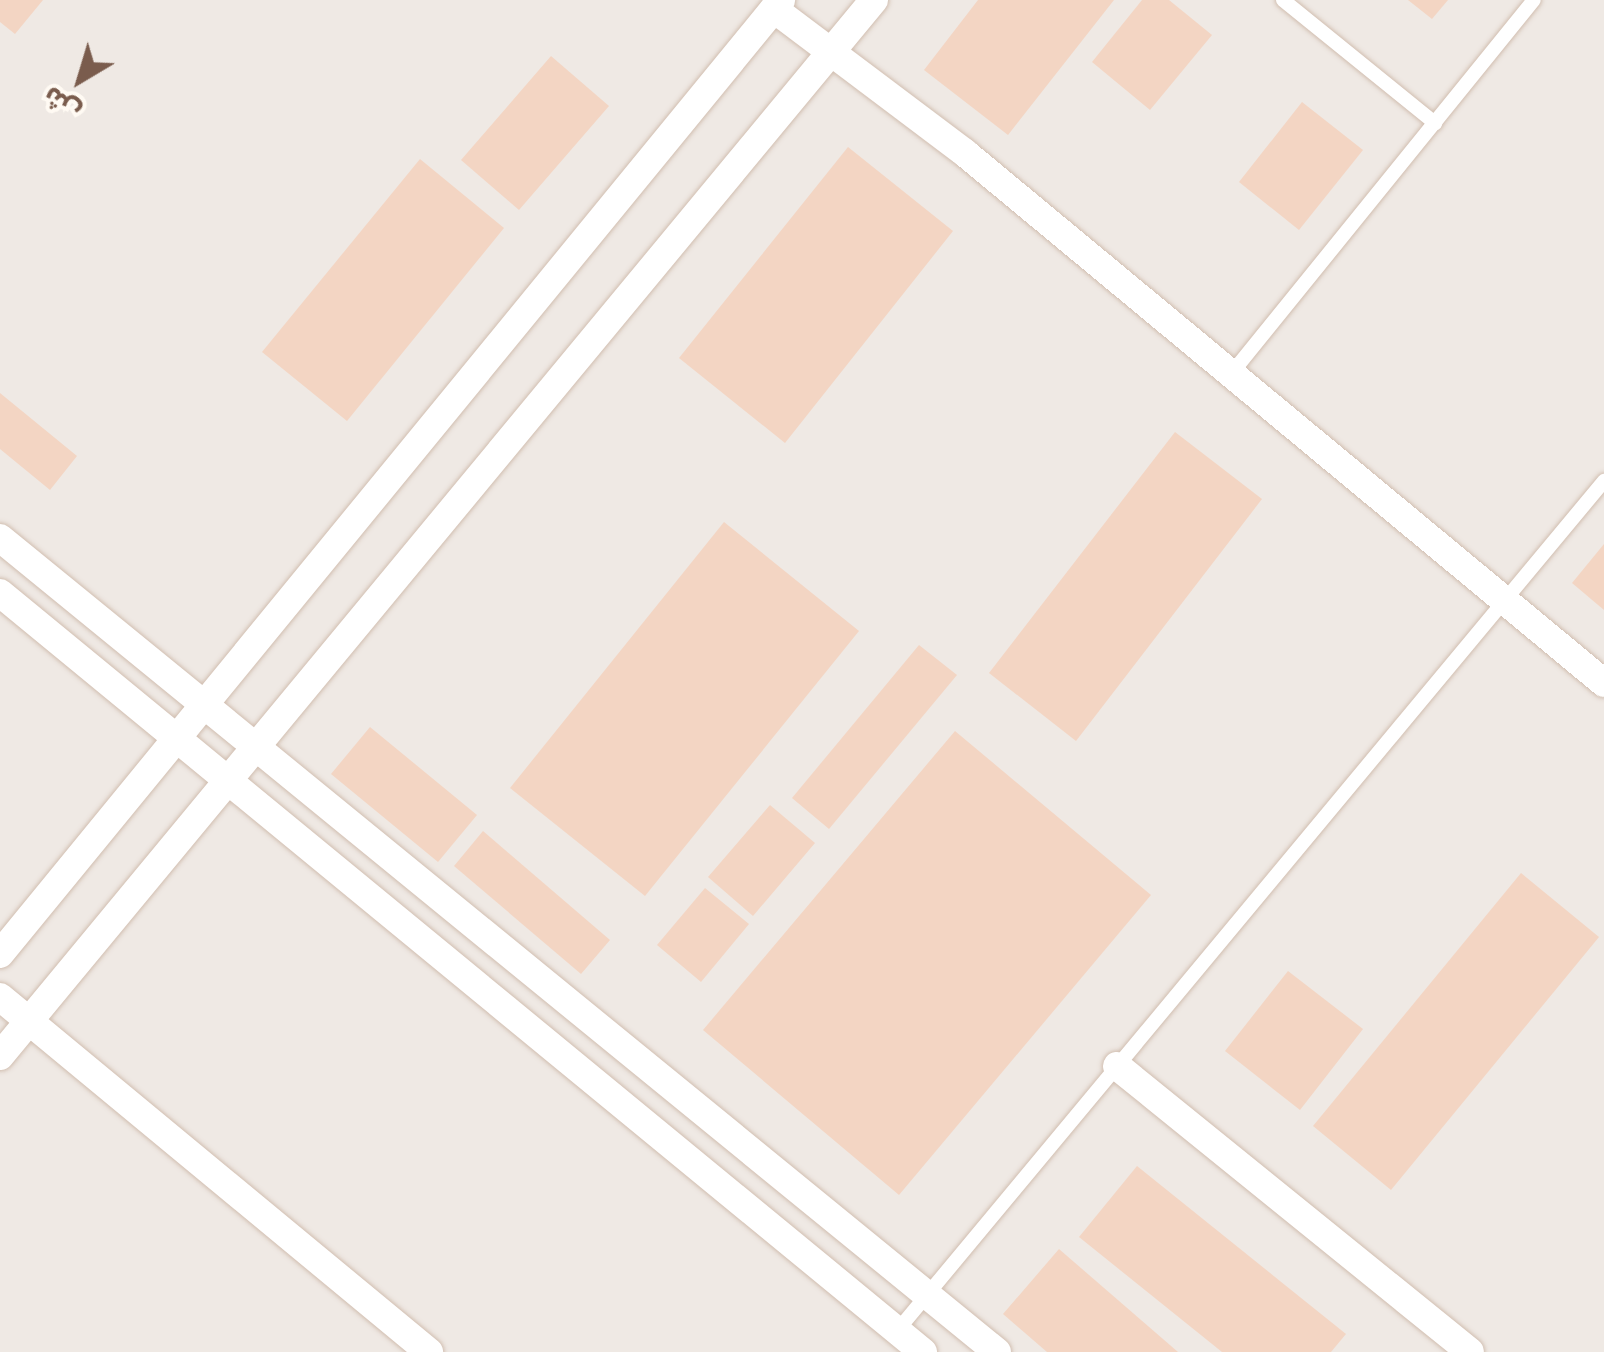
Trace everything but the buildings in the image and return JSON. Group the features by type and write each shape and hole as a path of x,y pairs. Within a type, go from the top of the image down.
{"street":[{"path":"0,1056 874,0"},
{"path":"0,954 778,5 830,54 965,153 1604,683"},
{"path":"0,538 259,745 998,1352"},
{"path":"0,593 923,1352"},
{"path":"0,997 428,1352"},
{"path":"1117,1066 1470,1352"}],"lane":[{"path":"1283,0 1435,123"},
{"path":"1231,374 1534,0"},
{"path":"897,1330 1604,480"}],"shaded area":[{"path":"0,0 1604,0 1604,1352 0,1352"}]}
